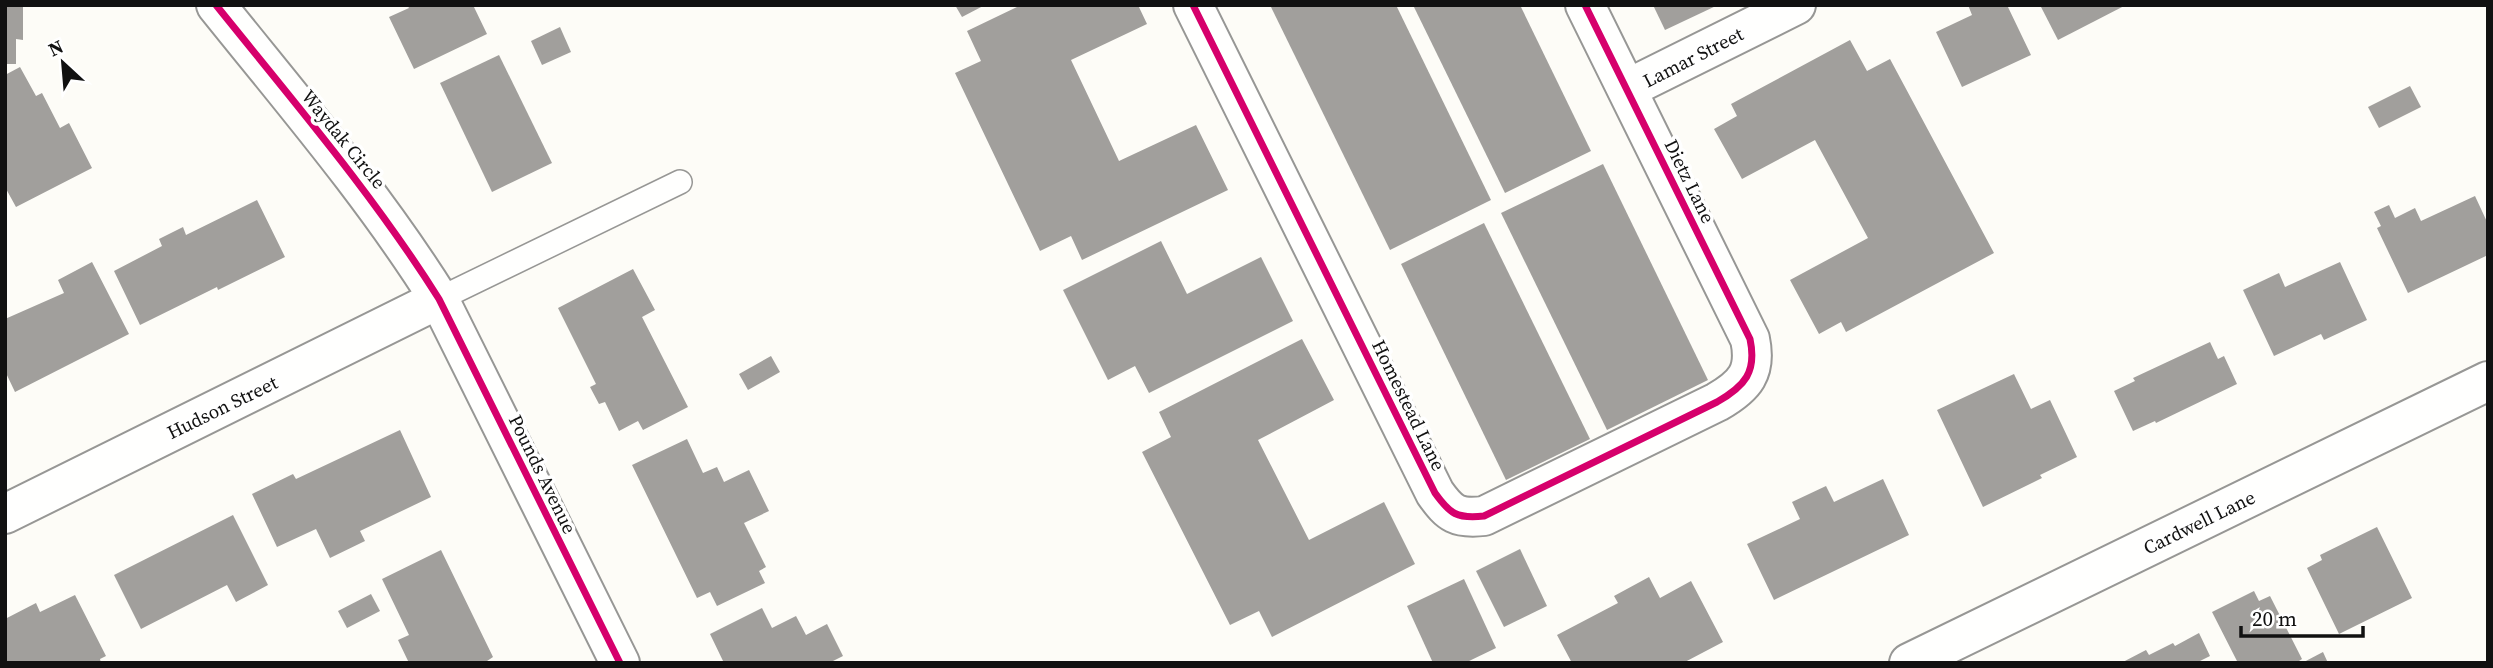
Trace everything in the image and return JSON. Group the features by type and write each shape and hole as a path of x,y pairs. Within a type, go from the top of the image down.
{"street":[{"name":"Waydak Circle","path":"216,5 368,193 439,299"},
{"name":"Homestead Lane","path":"1193,5 1435,494 1447,510 1465,518 1483,516 1717,402 1736,391 1749,373"},
{"name":"Dietz Lane","path":"1585,5 1750,339 1754,357 1749,373"},
{"name":"Lamar Street","path":"1628,89 1796,5"},
{"name":"Hudson Street","path":"5,514 439,299"},
{"name":"Pounds Avenue","path":"439,299 620,663"},
{"name":"Cardwell Lane","path":"1915,662 2488,381"}],"lane":[{"path":"439,299 680,182"}],"building":[{"path":"5,5 23,5 23,40 16,39 16,64 5,64"},
{"path":"407,5 473,5 487,34 414,69 389,17 409,8"},
{"path":"955,5 985,5 962,17"},
{"path":"1021,5 1138,5 1147,24 1071,60 1119,161 1196,125 1228,190 1082,260 1071,236 1040,251 955,73 981,61 967,31"},
{"path":"1270,5 1396,5 1491,200 1390,250"},
{"path":"1413,5 1520,5 1591,151 1505,193"},
{"path":"1653,5 1718,5 1665,30"},
{"path":"1968,5 2007,5 2031,55 1962,87 1936,32 1972,15"},
{"path":"2040,5 2126,5 2058,40"},
{"path":"560,27 571,52 542,65 531,41"},
{"path":"1850,40 1867,71 1890,59 1994,253 1846,332 1841,322 1819,334 1790,280 1868,238 1815,140 1742,179 1714,129 1737,116 1731,104"},
{"path":"499,55 552,163 492,192 440,83"},
{"path":"20,67 36,96 42,93 60,128 69,123 92,168 16,207 5,187 5,75"},
{"path":"2410,86 2421,107 2379,128 2368,107"},
{"path":"1603,164 1708,380 1607,430 1501,213"},
{"path":"2475,196 2488,224 2488,255 2408,293 2377,228 2381,226 2374,212 2389,205 2395,218 2415,208 2421,221"},
{"path":"257,200 285,257 140,325 114,271 162,246 159,239 183,227 186,235"},
{"path":"1484,223 1590,439 1506,480 1401,264"},
{"path":"1161,241 1187,294 1261,257 1293,321 1149,393 1135,366 1108,380 1063,290"},
{"path":"92,262 129,334 15,392 5,371 5,319 64,293 58,280"},
{"path":"2340,262 2367,320 2324,340 2321,334 2274,356 2243,290 2279,273 2285,287"},
{"path":"633,269 655,310 642,317 688,407 643,430 638,421 619,431 605,402 599,404 590,387 596,384 558,308"},
{"path":"1302,339 1334,400 1258,440 1309,540 1384,502 1415,564 1272,637 1259,611 1230,625 1142,452 1171,437 1159,412"},
{"path":"2210,342 2218,359 2224,356 2237,384 2156,423 2155,421 2133,431 2114,391 2135,381 2133,378"},
{"path":"771,356 780,372 748,390 739,374"},
{"path":"2014,374 2031,409 2050,400 2077,457 2040,475 2042,478 1983,507 1937,410"},
{"path":"400,430 431,497 360,531 365,541 330,558 316,529 277,547 252,494 293,474 296,479"},
{"path":"687,439 703,473 717,467 724,482 749,470 769,511 744,523 766,567 759,571 765,583 717,606 710,592 697,598 632,465"},
{"path":"1883,479 1909,535 1774,600 1747,544 1800,519 1792,502 1826,486 1834,502"},
{"path":"233,515 268,585 236,602 227,585 141,629 114,575"},
{"path":"2377,527 2412,598 2339,634 2307,568 2322,560 2320,555"},
{"path":"1520,549 1547,606 1504,627 1476,571"},
{"path":"441,550 493,657 484,663 409,663 398,640 409,635 382,579"},
{"path":"1649,577 1660,598 1691,581 1723,642 1683,663 1572,663 1557,635 1618,603 1614,596"},
{"path":"1464,579 1496,648 1465,663 1433,663 1407,606"},
{"path":"2254,591 2259,601 2270,596 2302,659 2296,663 2238,663 2212,612"},
{"path":"371,594 380,611 347,628 338,611"},
{"path":"75,595 106,656 100,659 101,663 5,663 5,619 36,603 40,612"},
{"path":"762,608 772,628 796,616 806,635 827,624 843,656 829,663 724,663 710,634"},
{"path":"2199,633 2210,656 2196,663 2121,663 2146,650 2149,655 2173,643 2175,646"},
{"path":"2323,652 2328,663 2302,663"}],"cycle path":[{"path":"216,5 360,185 439,299 620,663"},
{"path":"1193,5 1435,493 1450,510 1461,516 1475,517 1484,516 1717,402 1742,384 1752,361 1750,339 1585,5"}]}
